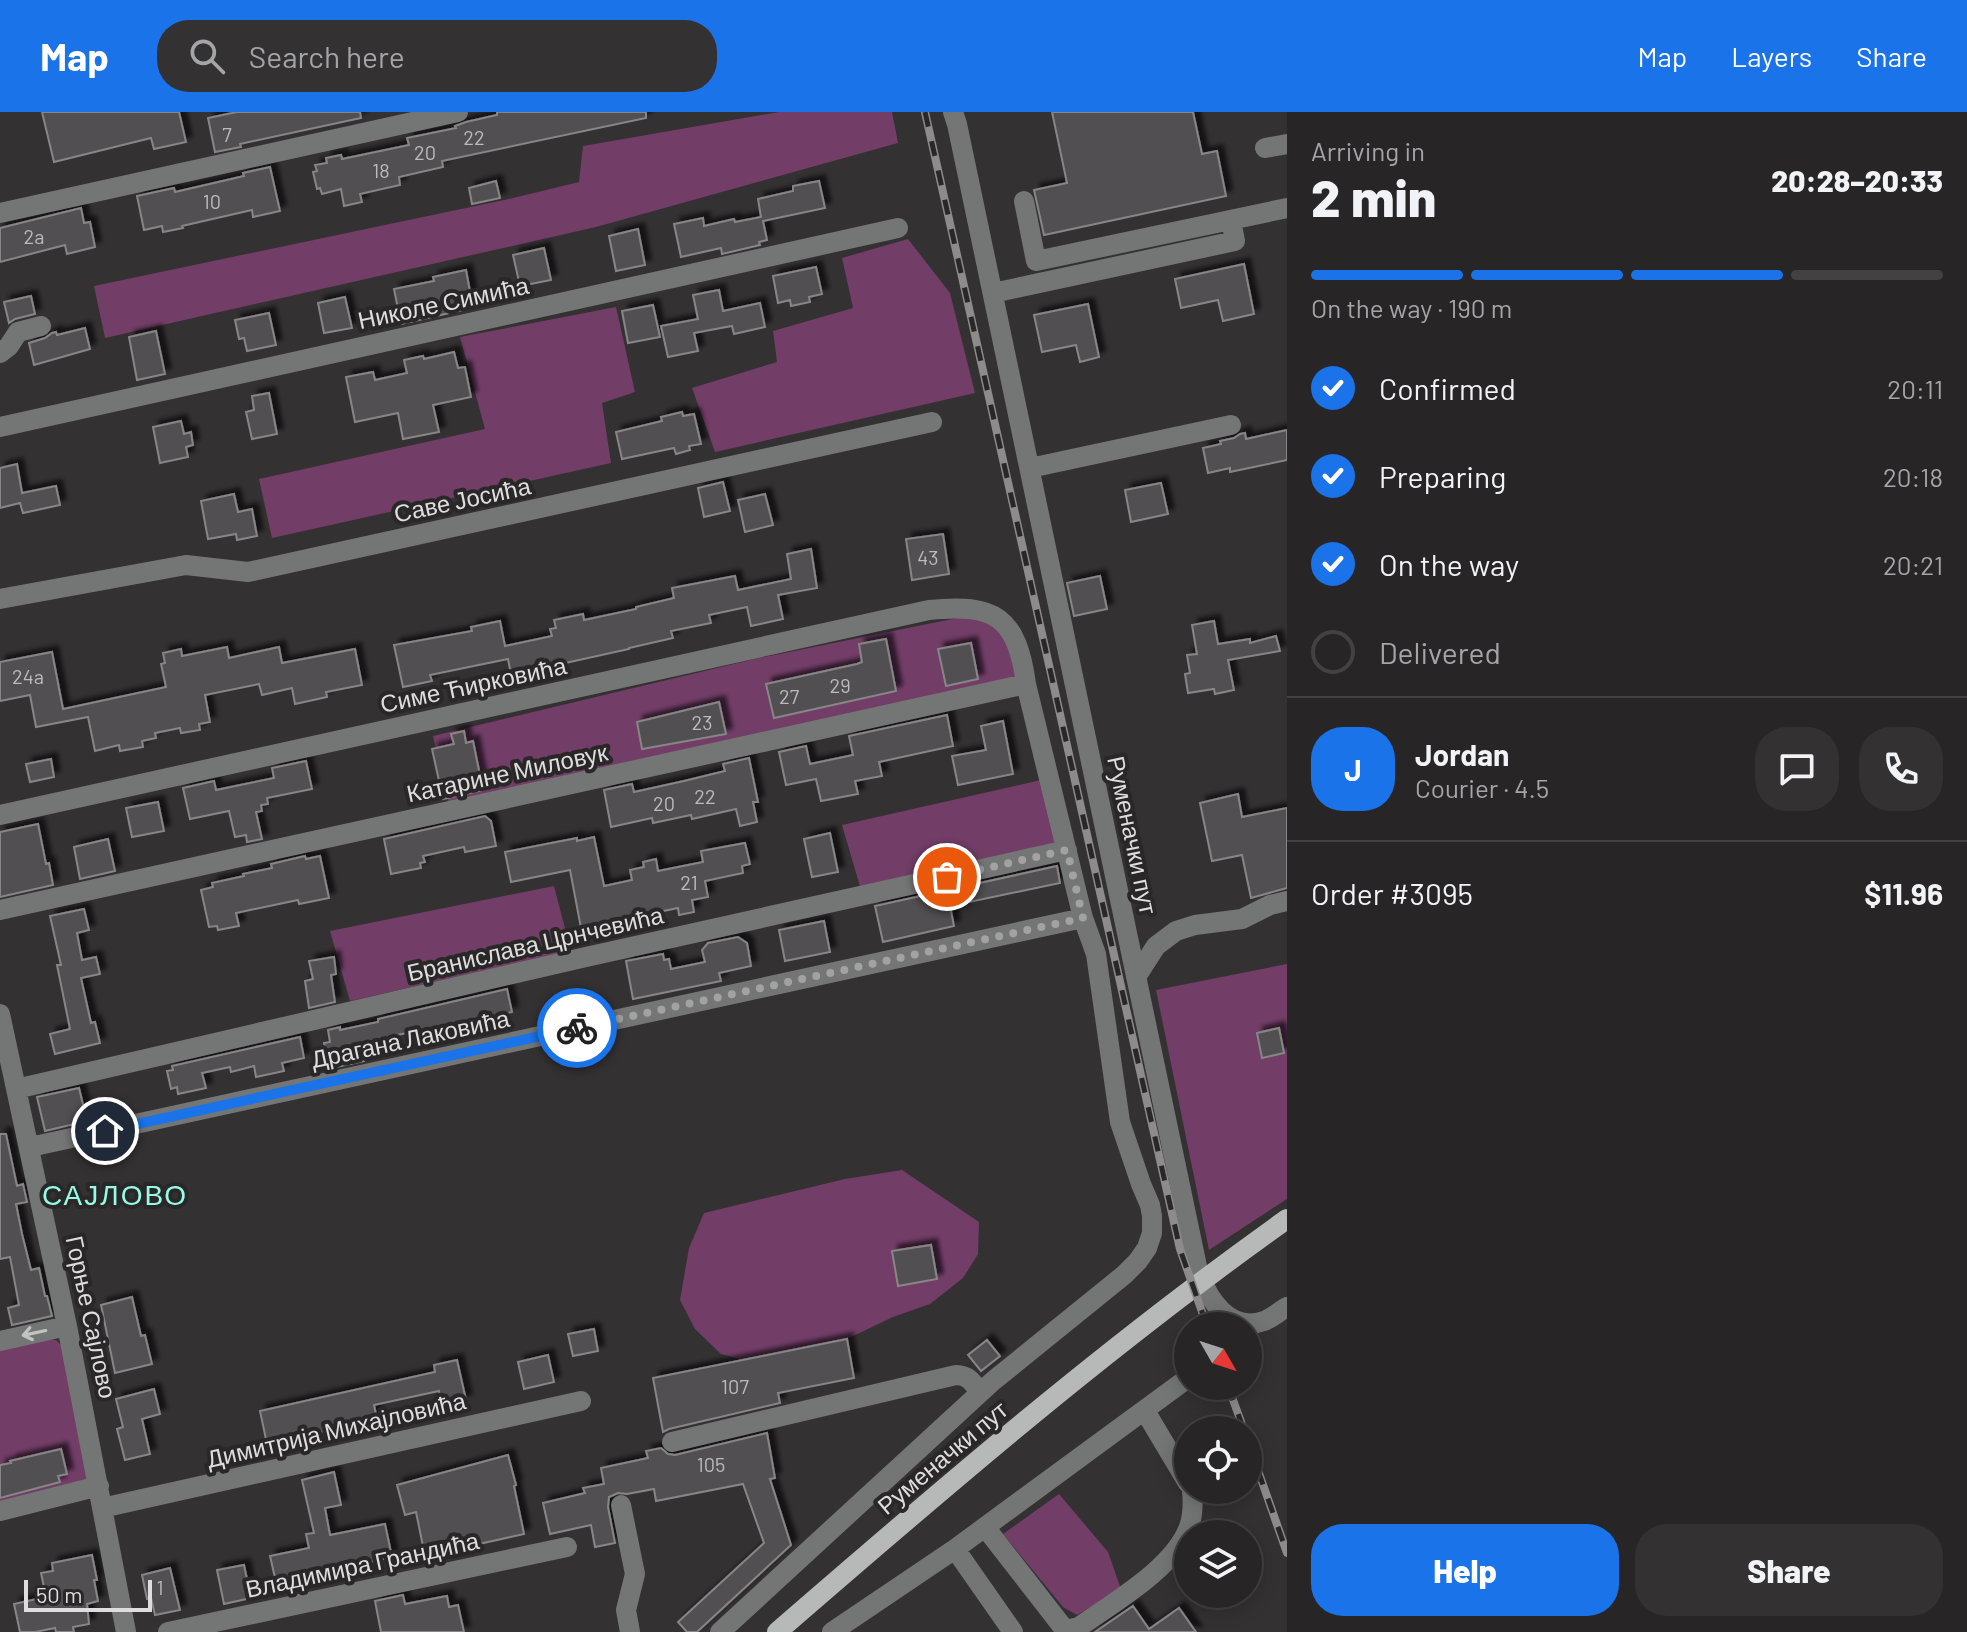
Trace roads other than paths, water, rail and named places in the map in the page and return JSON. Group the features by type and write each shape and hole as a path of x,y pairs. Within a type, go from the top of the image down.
{"main road":[{"name":"Руменачки пут","path":"777,1632 998,1443 1143,1326 1287,1219"}],"street":[{"path":"0,213 458,112"},
{"name":"Руменачки пут","path":"953,112 1196,1261 1204,1288 1230,1318 1252,1323 1278,1312"},
{"path":"1265,148 1287,144"},
{"path":"1024,201 1036,261 1287,208"},
{"path":"993,293 1235,241 1231,220"},
{"name":"Николе Симића","path":"0,427 898,228"},
{"path":"0,353 18,332 41,326"},
{"name":"Саве Јосића","path":"0,599 186,565 248,572 932,422"},
{"path":"1030,468 1231,425"},
{"name":"Симе Ћирковића","path":"0,815 929,610 957,607 990,612 1000,619 1017,643 1026,684"},
{"path":"720,1632 980,1393 1124,1275 1143,1255 1152,1233 1150,1205 1120,1122 1096,954 1083,918 1026,684"},
{"name":"Катарине Миловук","path":"0,910 1026,684"},
{"name":"Бранислава Црнчевића","path":"16,1089 1067,850"},
{"path":"1136,977 1156,946 1176,931 1195,925 1242,919 1270,905 1287,901"},
{"name":"Драгана Лаковића","path":"30,1147 1083,918"},
{"name":"Горње Сајлово","path":"0,1014 67,1326 126,1632"},
{"path":"0,1341 67,1326"},
{"path":"672,1442 956,1375 969,1379 980,1393"},
{"path":"832,1632 955,1549 1174,1389"},
{"name":"Димитрија Михајловића","path":"102,1508 581,1401"},
{"path":"1145,1411 1174,1460"},
{"path":"0,1511 99,1486"},
{"path":"985,1527 1065,1630 1079,1627 1159,1569 1189,1526 1191,1504"},
{"path":"621,1505 635,1574 626,1610 630,1632"},
{"name":"Владимира Грандића","path":"168,1632 567,1547"},
{"path":"955,1549 1013,1632"}],"railway":[{"path":"925,112 1180,1249 1202,1312"},
{"path":"1233,1400 1239,1416"},
{"path":"1262,1482 1287,1553"}],"district":[{"name":"САЈЛОВО","path":"115,1194"}]}
